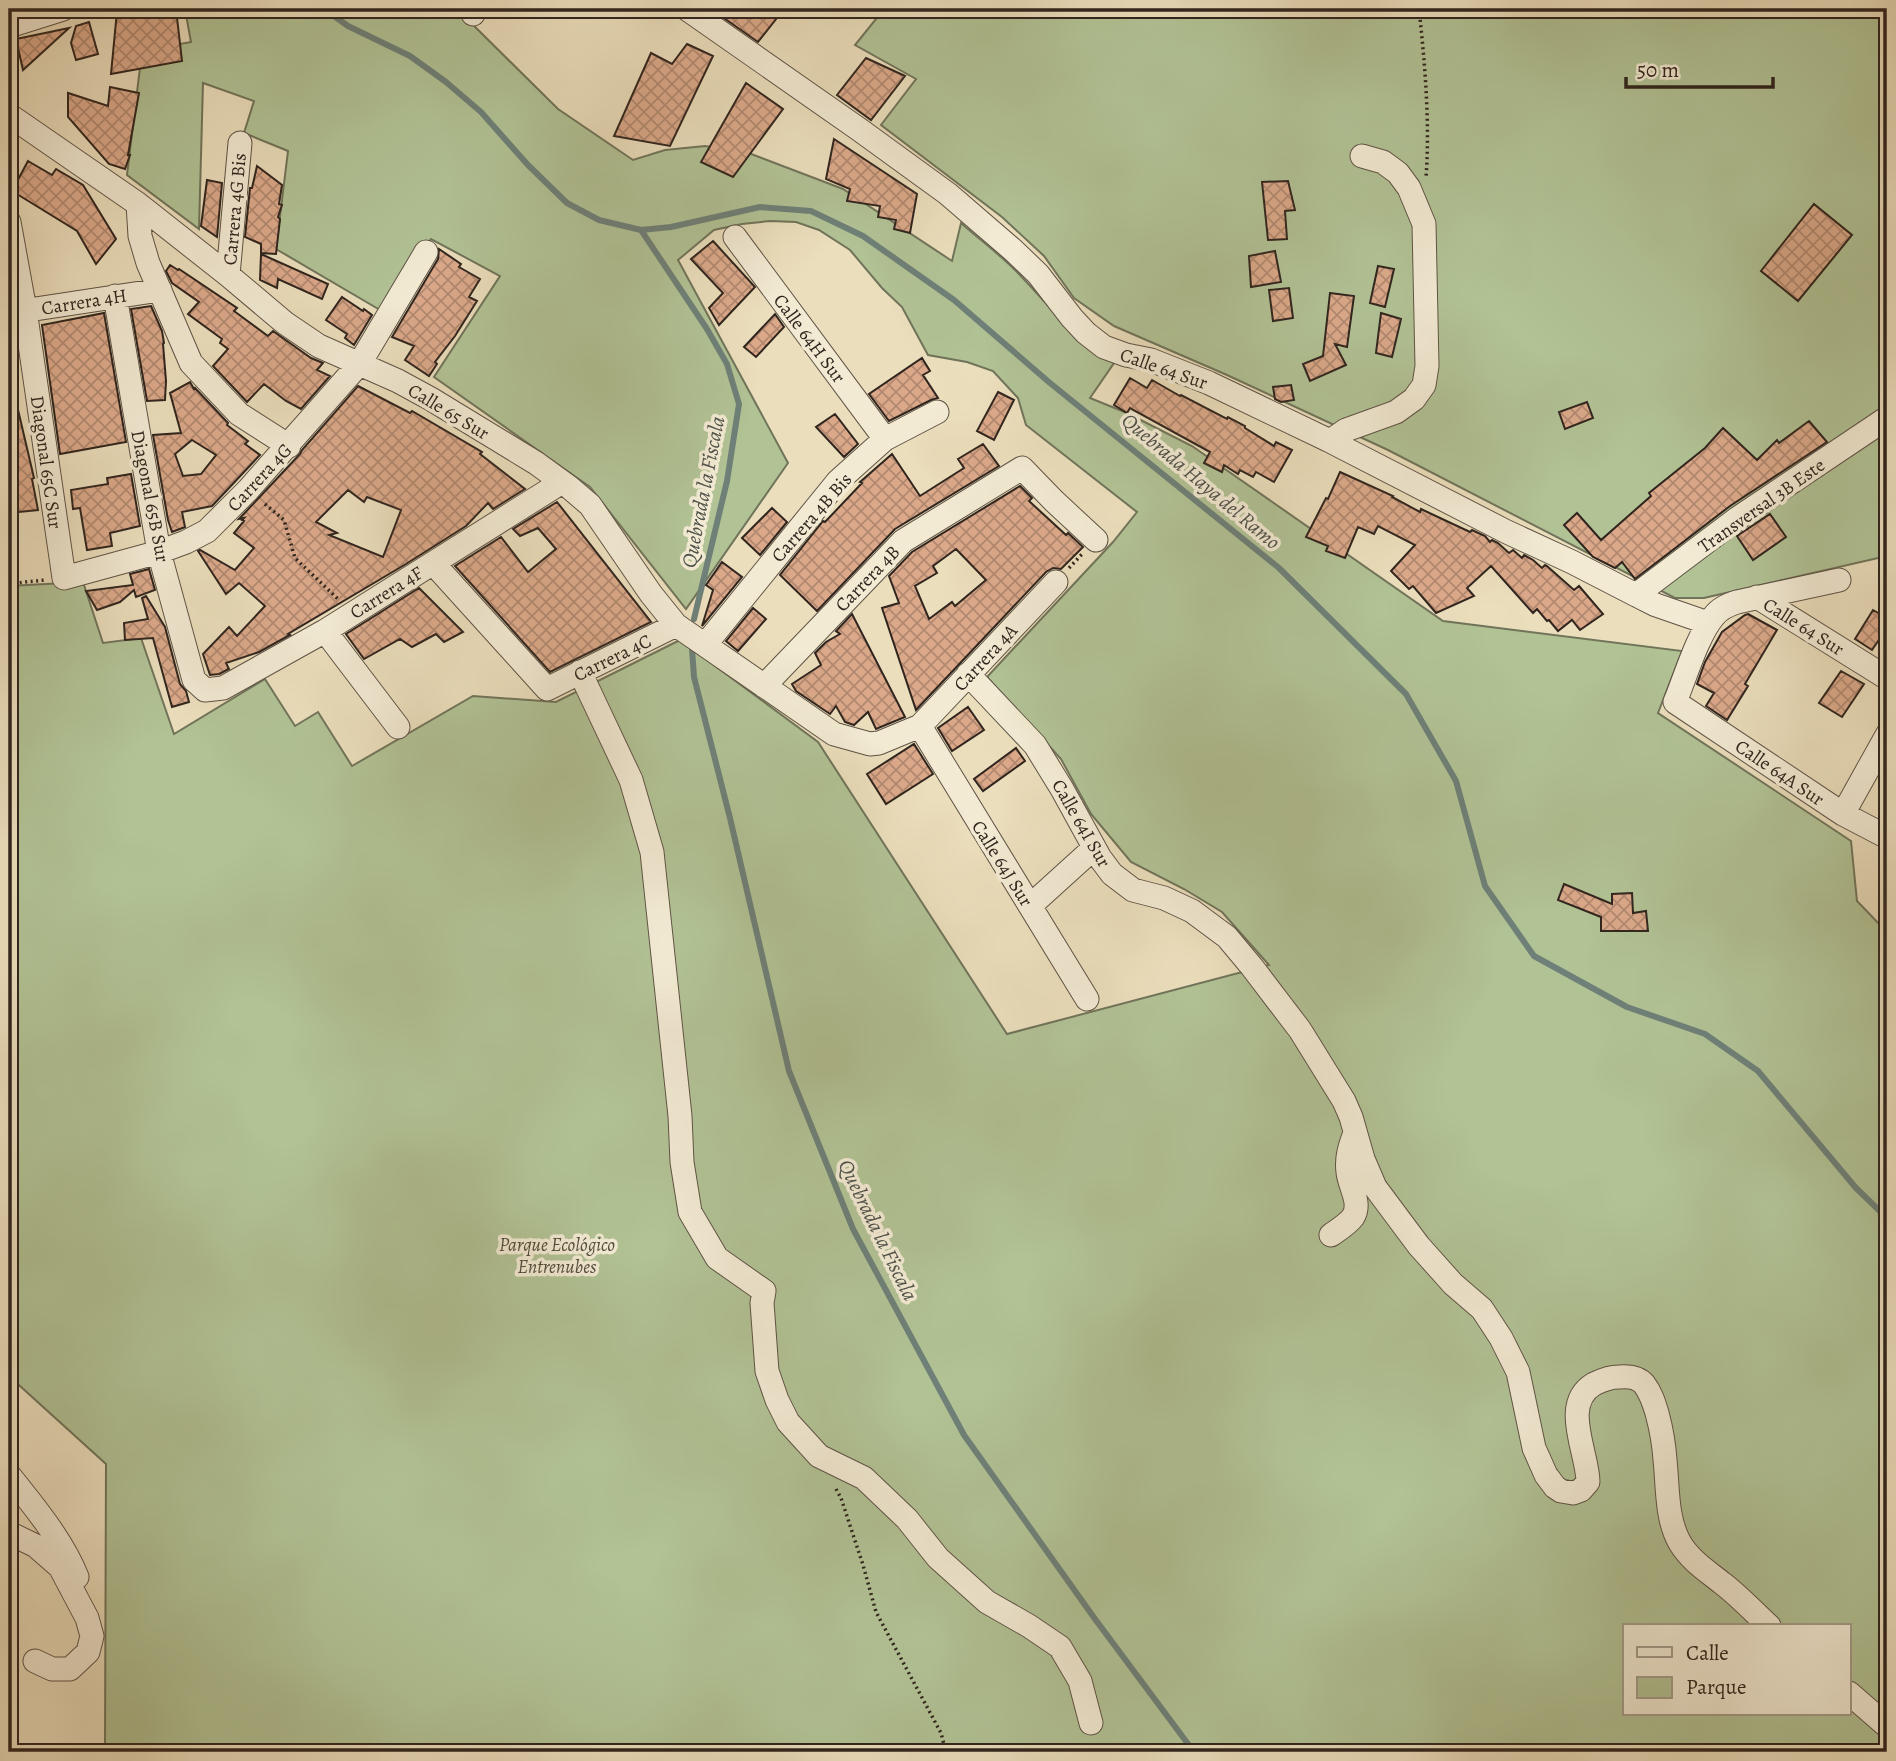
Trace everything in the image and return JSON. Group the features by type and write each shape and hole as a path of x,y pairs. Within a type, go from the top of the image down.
{"street":[{"path":"9,26 64,9"},
{"name":"Calle 64 Sur","path":"698,11 948,194 1029,266 1072,318 1104,347 1151,360 1209,383 1330,440 1636,596 1708,623"},
{"name":"Calle 65 Sur","path":"9,115 138,204 285,323 319,346 360,363 431,399 562,482 590,505 651,594 677,625 834,734 857,742"},
{"name":"Carrera 4G Bis","path":"228,275 240,143"},
{"path":"1330,440 1346,430 1396,412 1414,399 1424,385 1427,366 1424,224 1409,188 1398,173 1383,162 1362,156"},
{"path":"138,204 140,236 148,263 191,363 239,414 289,446"},
{"name":"Diagonal 65C Sur","path":"9,222 17,311 64,578"},
{"name":"Calle 64H Sur","path":"734,237 885,439"},
{"name":"Carrera 4G","path":"64,578 159,552 207,531 289,446 360,363 426,251"},
{"name":"Carrera 4H","path":"17,311 160,290"},
{"name":"Diagonal 65B Sur","path":"115,296 159,552 194,680 205,690"},
{"name":"Carrera 4B Bis","path":"705,645 838,481 885,439 937,412"},
{"name":"Transversal 3B Este","path":"1636,596 1738,518 1887,418"},
{"name":"Carrera 4B","path":"764,686 902,541 1022,468 1096,540"},
{"name":"Carrera 4F","path":"205,690 223,688 325,631 562,482"},
{"name":"Carrera 4C","path":"433,563 547,689 677,625"},
{"path":"1708,623 1715,613 1747,599 1839,580"},
{"name":"Carrera 4A","path":"857,742 879,743 920,726 1056,583"},
{"name":"Calle 64 Sur","path":"1747,599 1887,678"},
{"name":"Calle 64A Sur","path":"1708,623 1675,702 1843,814 1887,837"},
{"path":"325,631 398,727"},
{"path":"580,672 631,780 652,852 680,1116 682,1162 691,1212 717,1258 764,1291 762,1303 766,1371 777,1400 788,1422 818,1456 864,1478 908,1519 938,1558 987,1602 1060,1647 1080,1681 1091,1723"},
{"name":"Calle 64I Sur","path":"968,674 1035,746 1112,874 1133,890 1164,898 1192,911 1227,937 1300,1030 1351,1117 1363,1158 1376,1187 1419,1246 1453,1284 1482,1309 1501,1338 1518,1372 1534,1448 1546,1475 1555,1487 1573,1493 1581,1490 1588,1482 1588,1470 1584,1463 1578,1430 1577,1415 1581,1396 1589,1388 1612,1377 1629,1377 1641,1381 1650,1393 1661,1429 1670,1511 1680,1544 1702,1568 1767,1624"},
{"name":"Calle 64J Sur","path":"920,726 1087,999"},
{"path":"1843,814 1887,735"},
{"path":"1030,906 1094,848"},
{"path":"1331,1235 1352,1219 1355,1213 1356,1204 1347,1170 1349,1150 1355,1133"},
{"path":"9,1475 70,1559 78,1580 77,1598"},
{"path":"9,1533 36,1546 60,1567 87,1618 92,1636 88,1652 70,1669 52,1669 35,1661"},
{"path":"1850,1694 1887,1726"}],"path":[{"path":"1419,9 1428,158 1426,184"},
{"path":"248,490 284,520 295,558 353,613"},
{"path":"1056,583 1096,540"},
{"path":"9,581 16,583 64,578"},
{"path":"836,1488 876,1612 941,1733 946,1752"}],"green space":[{"name":"Parque Ecológico Entrenubes","path":"185,9 462,9 461,13 558,109 633,160 665,150 705,146 746,152 843,189 952,261 961,223 1015,270 1073,332 1114,363 1090,398 1127,413 1192,446 1443,621 1682,651 1658,713 1851,841 1857,901 1883,928 1887,928 1887,1752 103,1752 106,1464 9,1376 9,586 83,582 103,643 141,638 174,734 265,679 295,726 318,712 352,766 473,696 556,702 680,640 818,742 1007,1034 1269,965 1222,912 1131,862 1091,814 1061,759 987,677 1113,542 1137,512 1026,425 1018,398 993,371 967,362 928,355 902,307 850,250 819,230 796,222 770,221 714,230 678,260 788,463 686,609 590,487 434,377 500,276 431,239 380,310 276,249 288,151 244,133 254,101 203,83 199,229 127,175 142,51 191,42"},
{"path":"884,9 1887,9 1887,556 1704,598 1675,598 1388,450 1114,326 1074,298 1044,256 1002,217 881,125 916,79 855,45"}],"building":[{"path":"176,9 182,61 111,74 117,11"},
{"path":"711,9 784,9 758,42"},
{"path":"89,22 98,54 76,60 71,43 76,26"},
{"path":"69,28 23,70 16,39"},
{"path":"687,44 713,56 670,146 614,136 651,53 672,64"},
{"path":"866,58 905,76 871,120 837,95"},
{"path":"746,83 783,109 733,177 701,162"},
{"path":"110,87 139,93 130,155 125,169 109,164 68,117 68,93 108,106"},
{"path":"834,139 917,194 910,233 894,229 896,220 878,217 880,206 847,201 850,189 826,179"},
{"path":"28,161 52,175 56,169 83,185 116,239 96,264 77,231 12,191"},
{"path":"257,166 282,185 276,254 261,253 261,244 245,237 250,188"},
{"path":"207,180 222,183 217,237 201,226"},
{"path":"1288,181 1295,210 1285,211 1287,239 1268,240 1262,182"},
{"path":"1814,204 1852,235 1798,301 1761,271"},
{"path":"713,241 755,287 719,325 709,308 723,293 691,259"},
{"path":"439,249 461,264 459,267 480,279 469,297 477,301 435,362 437,364 429,376 405,360 414,346 392,337 438,259"},
{"path":"1275,251 1281,282 1251,287 1249,256"},
{"path":"261,254 328,284 322,299 278,279 277,288 260,280"},
{"path":"170,265 237,308 234,311 268,336 273,331 311,358 323,363 317,370 330,376 301,409 264,384 247,402 213,366 228,349 220,343 222,339 188,314 199,302 172,283 166,271"},
{"path":"1378,266 1394,269 1385,307 1370,303"},
{"path":"1289,288 1293,318 1273,321 1269,290"},
{"path":"1330,293 1354,296 1347,347 1335,344 1346,365 1310,381 1303,364 1323,356"},
{"path":"342,297 372,315 354,345 345,338 347,334 326,320"},
{"path":"151,306 162,331 166,381 165,400 147,401 131,309"},
{"path":"104,313 126,442 60,454 42,325"},
{"path":"1381,313 1401,319 1392,357 1376,353"},
{"path":"775,314 784,327 756,357 744,347"},
{"path":"922,358 930,371 923,375 938,398 889,421 869,394"},
{"path":"1130,378 1147,388 1152,380 1245,426 1274,446 1276,442 1292,450 1274,482 1256,472 1253,477 1240,470 1238,474 1224,465 1222,472 1204,463 1210,452 1130,408 1127,413 1114,405"},
{"path":"190,382 227,425 248,441 245,444 260,455 212,506 182,512 185,527 172,532 153,435 181,433 170,393","holes":["192,440 216,455 201,474 183,476 175,454"]},
{"path":"1291,385 1294,400 1281,402 1275,399 1273,387"},
{"path":"358,386 410,413 412,411 482,452 480,454 525,489 493,509 488,503 466,526 406,564 288,634 290,635 259,652 226,663 229,669 210,675 203,654 229,627 237,636 265,606 239,583 226,594 198,551 235,570 254,548 234,533 244,521 244,518 239,519","holes":["348,490 364,502 367,497 401,510 383,557 329,535 337,533 316,522"]},
{"path":"998,392 1014,400 994,440 977,431"},
{"path":"15,397 34,478 32,479 38,510 9,513 9,398"},
{"path":"1587,402 1593,418 1565,429 1559,412"},
{"path":"835,414 858,444 844,457 816,427"},
{"path":"1809,421 1827,442 1730,506 1635,579 1622,562 1615,568 1593,557 1564,525 1577,513 1601,540 1651,496 1649,493 1705,448 1723,428 1757,460 1777,440 1779,443"},
{"path":"983,444 999,466 895,529 817,611 780,575 823,521 825,522 862,483 860,482 892,454 920,496 964,468 958,459"},
{"path":"1340,472 1393,496 1420,512 1421,509 1470,532 1472,530 1485,536 1509,553 1513,550 1522,558 1524,555 1542,568 1547,566 1574,590 1579,586 1603,614 1580,630 1572,620 1558,631 1537,609 1533,613 1491,566 1467,588 1474,596 1436,613 1413,586 1409,589 1391,571 1415,545 1378,526 1374,534 1358,527 1345,558 1326,551 1328,546 1306,537"},
{"path":"131,474 140,526 110,533 112,546 87,550 80,508 73,509 71,490 108,484 107,478"},
{"path":"1020,486 1032,498 1029,501 1083,547 1061,569 1053,568 1046,572 916,710 882,608 899,603 889,576 912,552","holes":["956,549 986,580 955,606 952,602 929,619 915,586 937,573 933,566"]},
{"path":"557,502 651,622 550,672 455,566 501,537 528,572 556,549 538,528 520,536 513,529"},
{"path":"772,508 787,522 760,555 742,538"},
{"path":"1770,514 1786,537 1753,560 1737,536"},
{"path":"722,562 742,577 702,626 713,590 706,585"},
{"path":"149,569 155,590 136,597 134,590 120,602 97,610 86,591 133,585 130,574"},
{"path":"419,588 463,632 444,642 436,634 412,647 400,639 364,659 346,634"},
{"path":"146,596 165,627 180,684 186,691 189,702 172,707 153,638 125,640 124,623 148,619 142,598"},
{"path":"753,608 766,619 738,651 726,641"},
{"path":"1873,610 1887,618 1887,628 1872,650 1855,639"},
{"path":"852,614 905,717 876,729 868,712 854,725 845,722 836,706 830,714 796,691 792,684 821,665 815,653 826,642 840,634 836,631"},
{"path":"1748,614 1777,630 1727,720 1706,706 1714,693 1697,684 1705,662 1722,632"},
{"path":"1841,671 1864,684 1842,717 1819,703"},
{"path":"968,707 984,730 952,751 938,728"},
{"path":"914,744 933,774 886,804 867,774"},
{"path":"1016,748 1025,761 983,791 974,779"},
{"path":"1564,884 1612,904 1612,894 1632,893 1633,913 1646,911 1648,931 1601,931 1601,917 1558,900"}],"waterway":[{"name":"Quebrada Haya del Ramo","path":"328,9 348,26 410,56 446,82 481,112 528,165 567,203 599,220 641,230 671,227 760,207 811,211 863,236 954,300 1050,383 1279,568 1406,694 1456,781 1485,886 1534,956 1627,1007 1705,1034 1758,1071 1856,1188 1887,1218"},
{"name":"Quebrada la Fiscala","path":"641,230 727,364 739,404 727,481 694,619"},
{"name":"Quebrada la Fiscala","path":"692,649 694,677 789,1071 853,1229 964,1435 1194,1752"}]}
